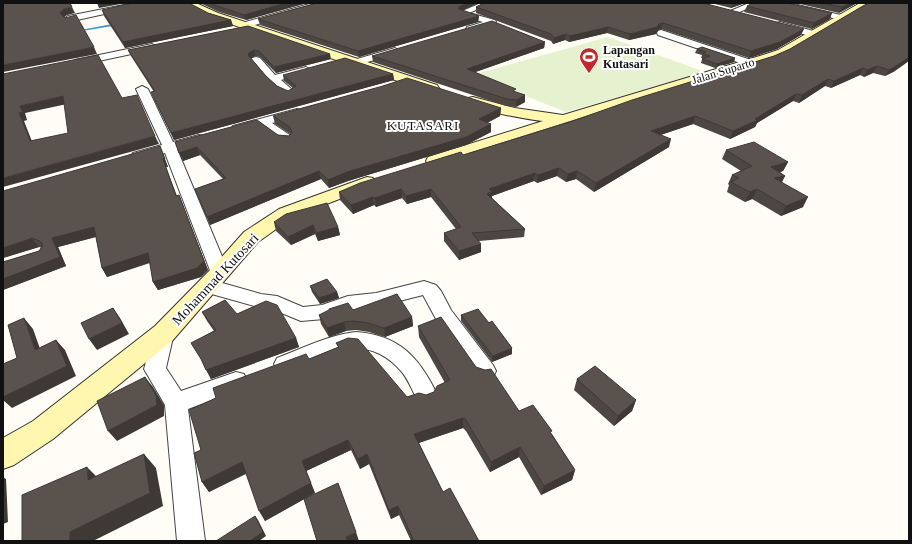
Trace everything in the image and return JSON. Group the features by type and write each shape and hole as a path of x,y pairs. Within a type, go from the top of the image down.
{"street":[{"path":"68,19 145,3"},
{"path":"229,32 322,3"},
{"path":"460,32 495,23 464,13 488,3"},
{"path":"747,16 728,12 756,3"},
{"path":"779,3 842,18"},
{"name":"Jalan Suparto","path":"569,118 782,52 842,18 864,3"},
{"path":"195,6 351,62 445,92"},
{"path":"769,22 814,34"},
{"path":"661,33 750,63"},
{"path":"63,66 129,57 162,45"},
{"path":"272,79 323,66 351,62 407,47"},
{"path":"256,60 272,79 290,93"},
{"path":"391,86 408,80"},
{"path":"142,89 169,147 214,279 261,301 277,303 301,314 324,312 348,303 376,300 420,289 429,290 434,296 443,314 485,371"},
{"path":"460,97 504,111 543,117 569,118"},
{"path":"226,132 306,110"},
{"path":"504,111 520,126 513,137"},
{"path":"415,167 569,118"},
{"path":"262,122 286,139"},
{"path":"124,160 212,136"},
{"name":"Mohammad Kutosari","path":"3,455 43,430 164,333 251,237 286,213 355,186 385,177"},
{"path":"164,333 155,368 176,404 191,541"},
{"path":"176,404 349,340 362,340 385,347 402,358 410,366 426,394"}],"green space":[{"name":"Lapangan Kutasari","path":"608,37 705,72 566,112 472,75"}],"building":[{"path":"3,3 70,3 72,7 64,9 60,13 65,18 76,15 94,47 3,65"},
{"path":"133,3 189,3 208,13 231,20 123,42 102,10"},
{"path":"210,3 286,3 244,15"},
{"path":"317,3 467,3 459,7 459,9 479,16 358,51 258,19"},
{"path":"484,3 703,3 804,29 780,42 751,51 663,23 659,24 657,27 630,34 608,27 570,36 566,34 554,38 551,34 476,7"},
{"path":"753,3 787,3 832,13 814,23 747,6"},
{"path":"822,3 850,3 842,7"},
{"path":"868,3 909,3 909,57 899,64 889,70 877,66 867,70 863,68 834,81 828,79 802,95 796,94 755,119 758,120 733,131 695,116 651,131 671,139 596,183 577,171 568,174 559,168 538,175 535,173 489,189 492,192 487,194 525,229 472,233 481,244 459,251 444,233 461,227 431,189 406,196 401,189 351,205 339,192 360,183 461,152 463,155 774,56 790,49"},
{"path":"492,21 545,42 467,69 516,89 513,91 525,95 517,100 507,99 372,56"},
{"path":"248,26 330,54 274,67 259,51 254,50 249,53 248,55 266,76 277,86 288,91 296,86 283,75 345,58 393,74 171,133 151,92 155,91 128,50"},
{"path":"702,47 735,58 717,64 702,59 710,56 703,54 706,52 697,49"},
{"path":"98,55 122,98 137,95 155,136 3,178 3,74","holes":["63,96 68,133 30,141 19,113 23,112 20,106"]},
{"path":"407,78 501,108 479,119 491,124 466,137 347,172 328,180 319,171 207,217 195,189 226,178 197,147 179,153 175,142 257,120 278,135 289,136 292,132 290,127 273,116"},
{"path":"754,142 788,162 771,167 785,176 774,178 808,197 786,206 757,189 750,192 731,182 739,178 732,175 752,166 726,150"},
{"path":"160,146 176,196 179,195 204,261 197,268 153,282 148,253 102,268 94,227 52,238 60,257 3,279 3,262 39,251 43,245 40,241 32,238 3,248 3,191"},
{"path":"327,203 338,227 316,233 313,225 288,237 274,222 286,214"},
{"path":"327,279 337,292 319,298 310,286"},
{"path":"397,294 412,317 384,328 368,323 354,321 344,322 327,328 319,315 329,309 348,303 353,310"},
{"path":"225,300 237,314 266,301 277,305 296,338 206,370 191,343 216,330 202,312"},
{"path":"113,308 122,323 89,339 81,323"},
{"path":"478,309 489,323 492,321 512,348 493,356 461,315"},
{"path":"441,317 476,367 485,370 491,369 519,411 533,405 552,431 550,432 575,470 544,486 520,447 491,462 466,420 463,418 414,434 443,492 450,488 479,541 414,541 398,506 389,510 367,454 358,459 348,440 302,461 311,483 259,511 242,462 202,482 194,453 201,450 189,410 216,398 213,388 306,354 309,359 339,347 336,343 348,338 358,339 407,397 419,393 426,395 434,392 437,386 450,380 418,326"},
{"path":"24,318 35,350 56,340 67,366 3,397 3,364 17,358 8,325"},
{"path":"595,366 636,400 618,416 577,379"},
{"path":"145,377 156,395 157,405 108,431 97,401"},
{"path":"144,454 150,493 70,532 70,541 22,541 22,495 87,467 88,480"},
{"path":"338,483 356,532 346,537 347,541 317,541 304,499"},
{"path":"255,516 263,532 250,541 216,541"}],"waterway":[{"path":"76,31 118,24"}],"place":[{"name":"Lapangan Kutasari","path":"589,74"}],"district":[{"name":"KUTASARI","path":"423,125"}]}
